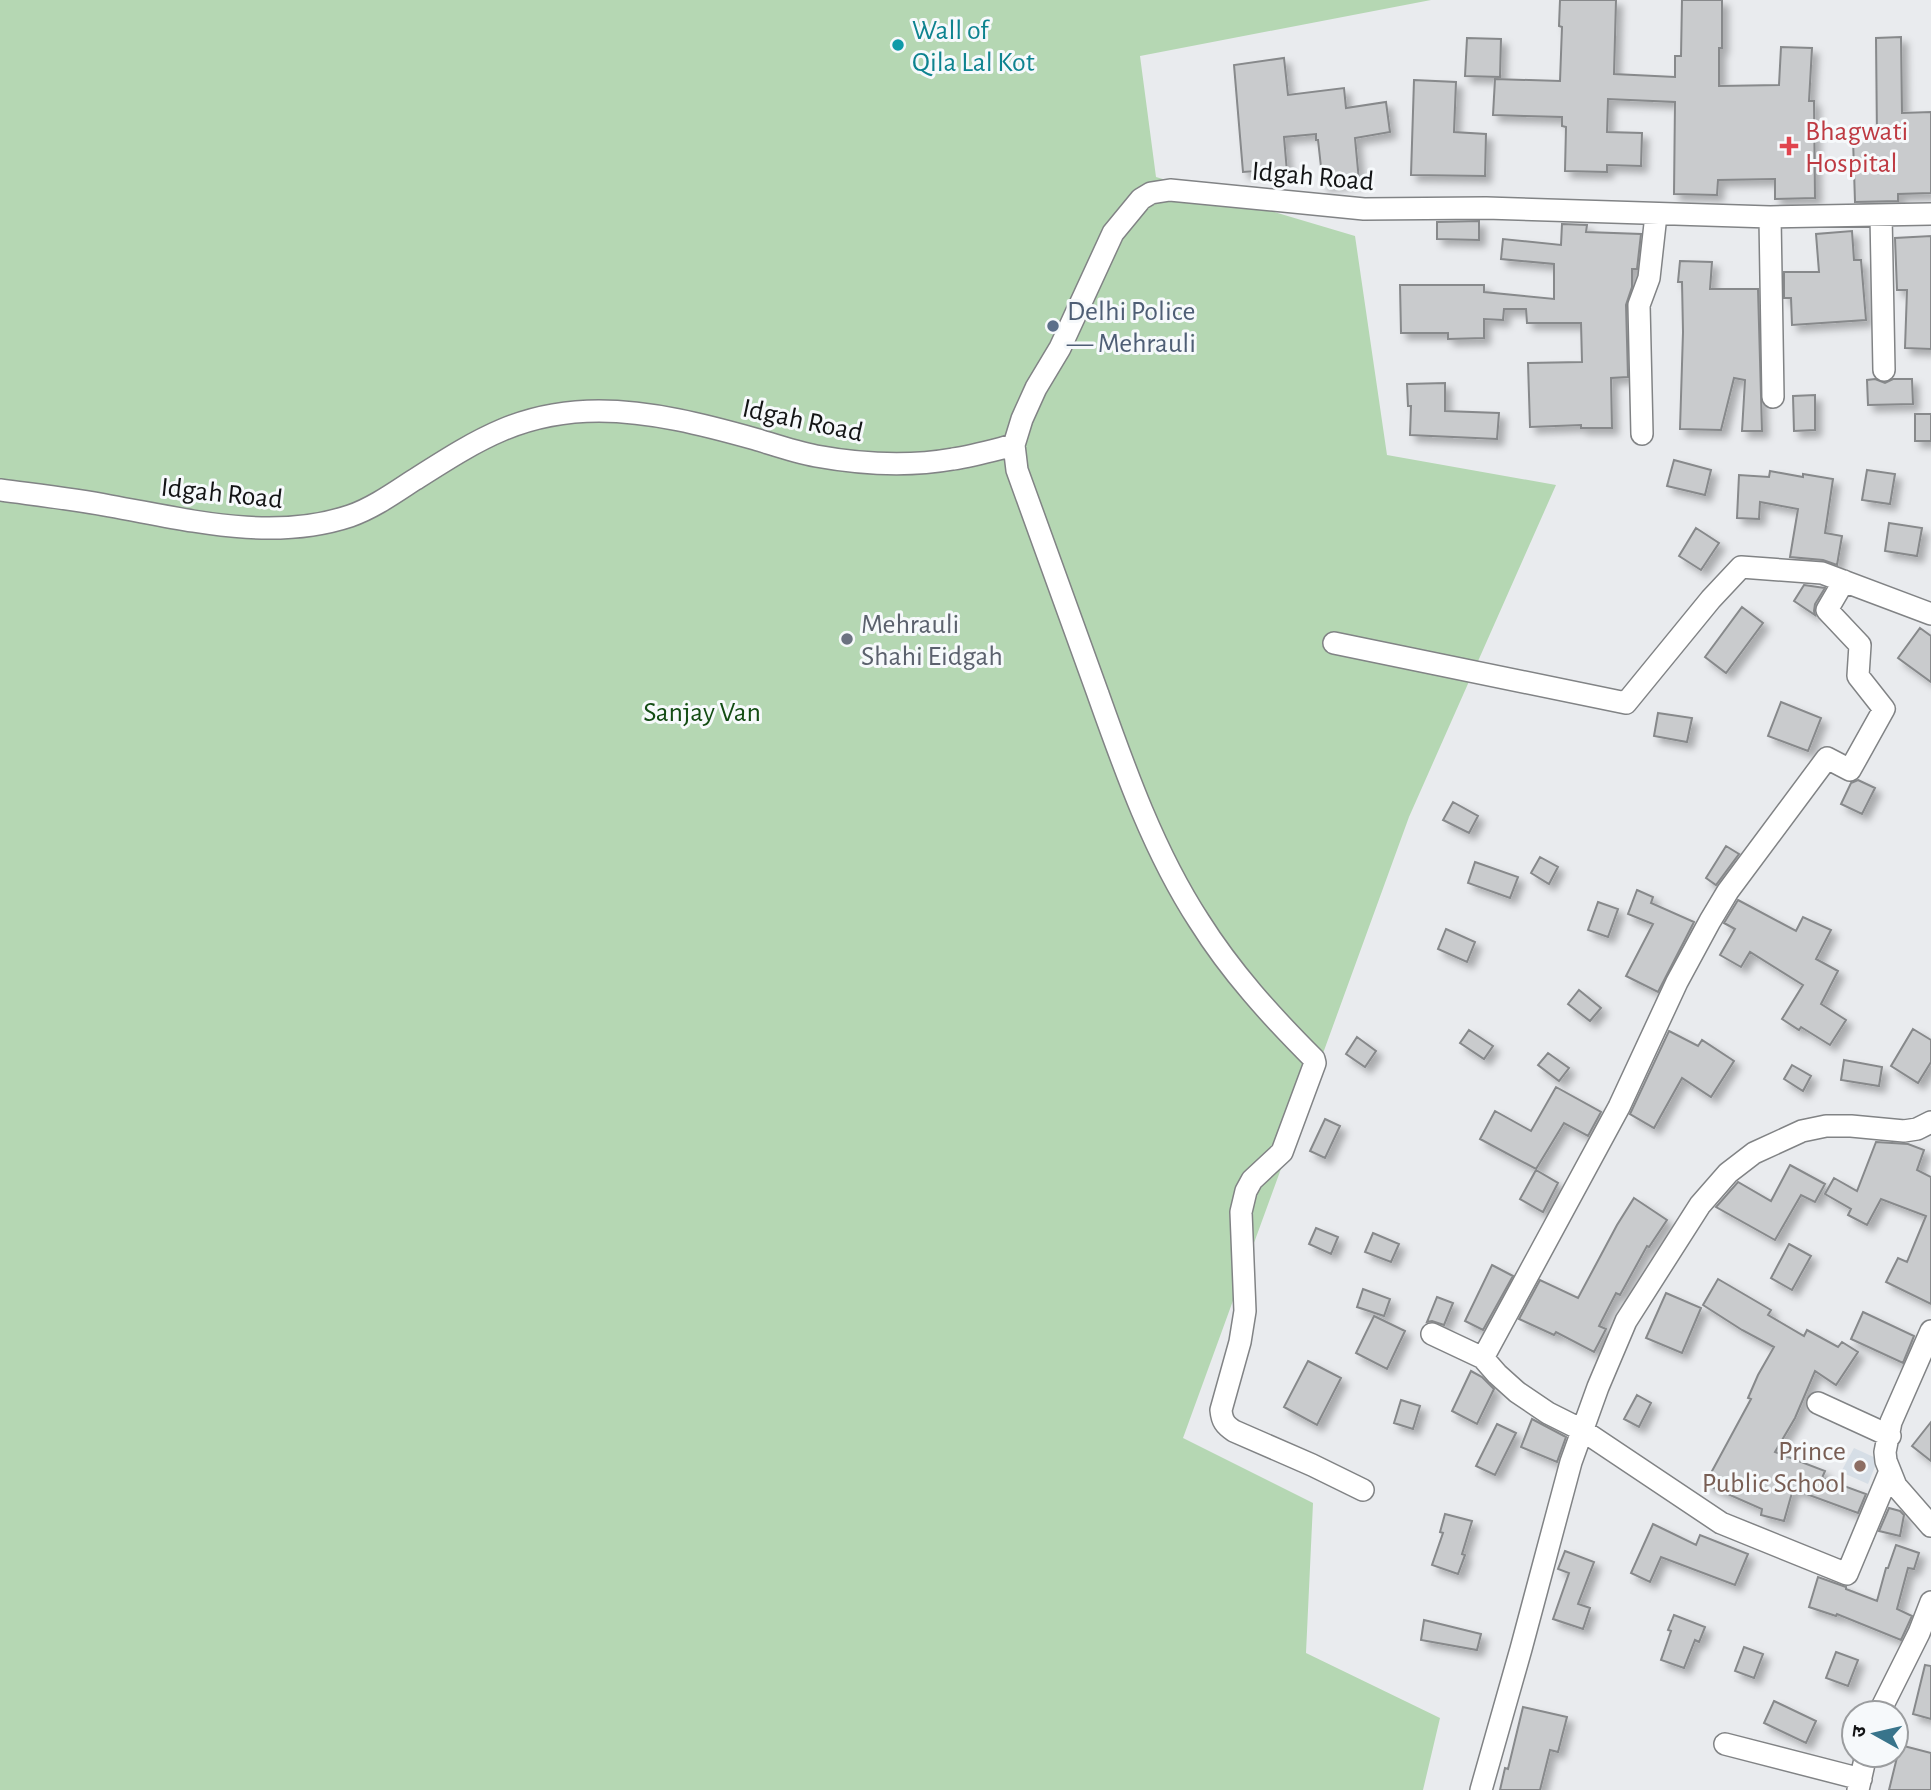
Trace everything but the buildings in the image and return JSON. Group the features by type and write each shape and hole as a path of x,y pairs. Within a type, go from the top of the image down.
{"street":[{"name":"Idgah Road","path":"0,490 227,526 280,529 317,525 352,515 382,500 471,444 518,422 558,413 600,411 648,415 695,424 814,456 854,462 929,462 1014,445 1036,387 1065,337 1114,233 1141,199 1151,193 1170,190 1364,209 1486,208 1770,217 1931,214"},
{"path":"1642,434 1639,305 1649,278 1656,215"},
{"path":"1881,215 1884,370"},
{"path":"1770,217 1773,397"},
{"path":"1014,445 1017,470 1125,770 1170,870 1198,920 1233,971 1315,1063 1282,1152 1252,1180 1243,1202 1241,1212 1245,1311 1240,1342 1221,1410 1222,1418 1225,1425 1234,1431 1363,1490"},
{"path":"1334,643 1626,703 1711,599 1741,567 1822,573 1931,614"},
{"path":"1483,1357 1619,1107 1677,982 1728,891 1827,758 1850,771 1884,709 1858,677 1860,645 1827,610 1844,581"},
{"path":"1481,1790 1582,1430 1626,1321 1700,1205 1728,1173 1754,1153 1802,1131 1826,1126 1851,1126 1904,1131 1917,1129 1931,1122"},
{"path":"1931,1331 1892,1422 1885,1451 1896,1486 1931,1526"},
{"path":"1432,1334 1483,1357 1517,1392 1548,1413 1582,1430 1721,1523 1847,1574 1890,1471"},
{"path":"1818,1403 1889,1436"},
{"path":"1886,1699 1919,1633 1931,1602"},
{"path":"1725,1744 1859,1785"}],"shaded area":[{"name":"Prince Public School","path":"1854,1448 1878,1459 1868,1484 1841,1472"}],"green space":[{"name":"Sanjay Van","path":"0,0 1431,0 1140,56 1156,177 1355,236 1387,455 1556,485 1409,817 1183,1438 1313,1503 1306,1653 1440,1718 1423,1790 0,1790"}],"place":[{"name":"Wall of Qila Lal Kot","path":"898,45"},
{"name":"Bhagwati Hospital","path":"1789,146"},
{"name":"Delhi Police — Mehrauli","path":"1053,326"},
{"name":"Mehrauli Shahi Eidgah","path":"847,639"},
{"name":"Prince Public School","path":"1860,1466"}]}
